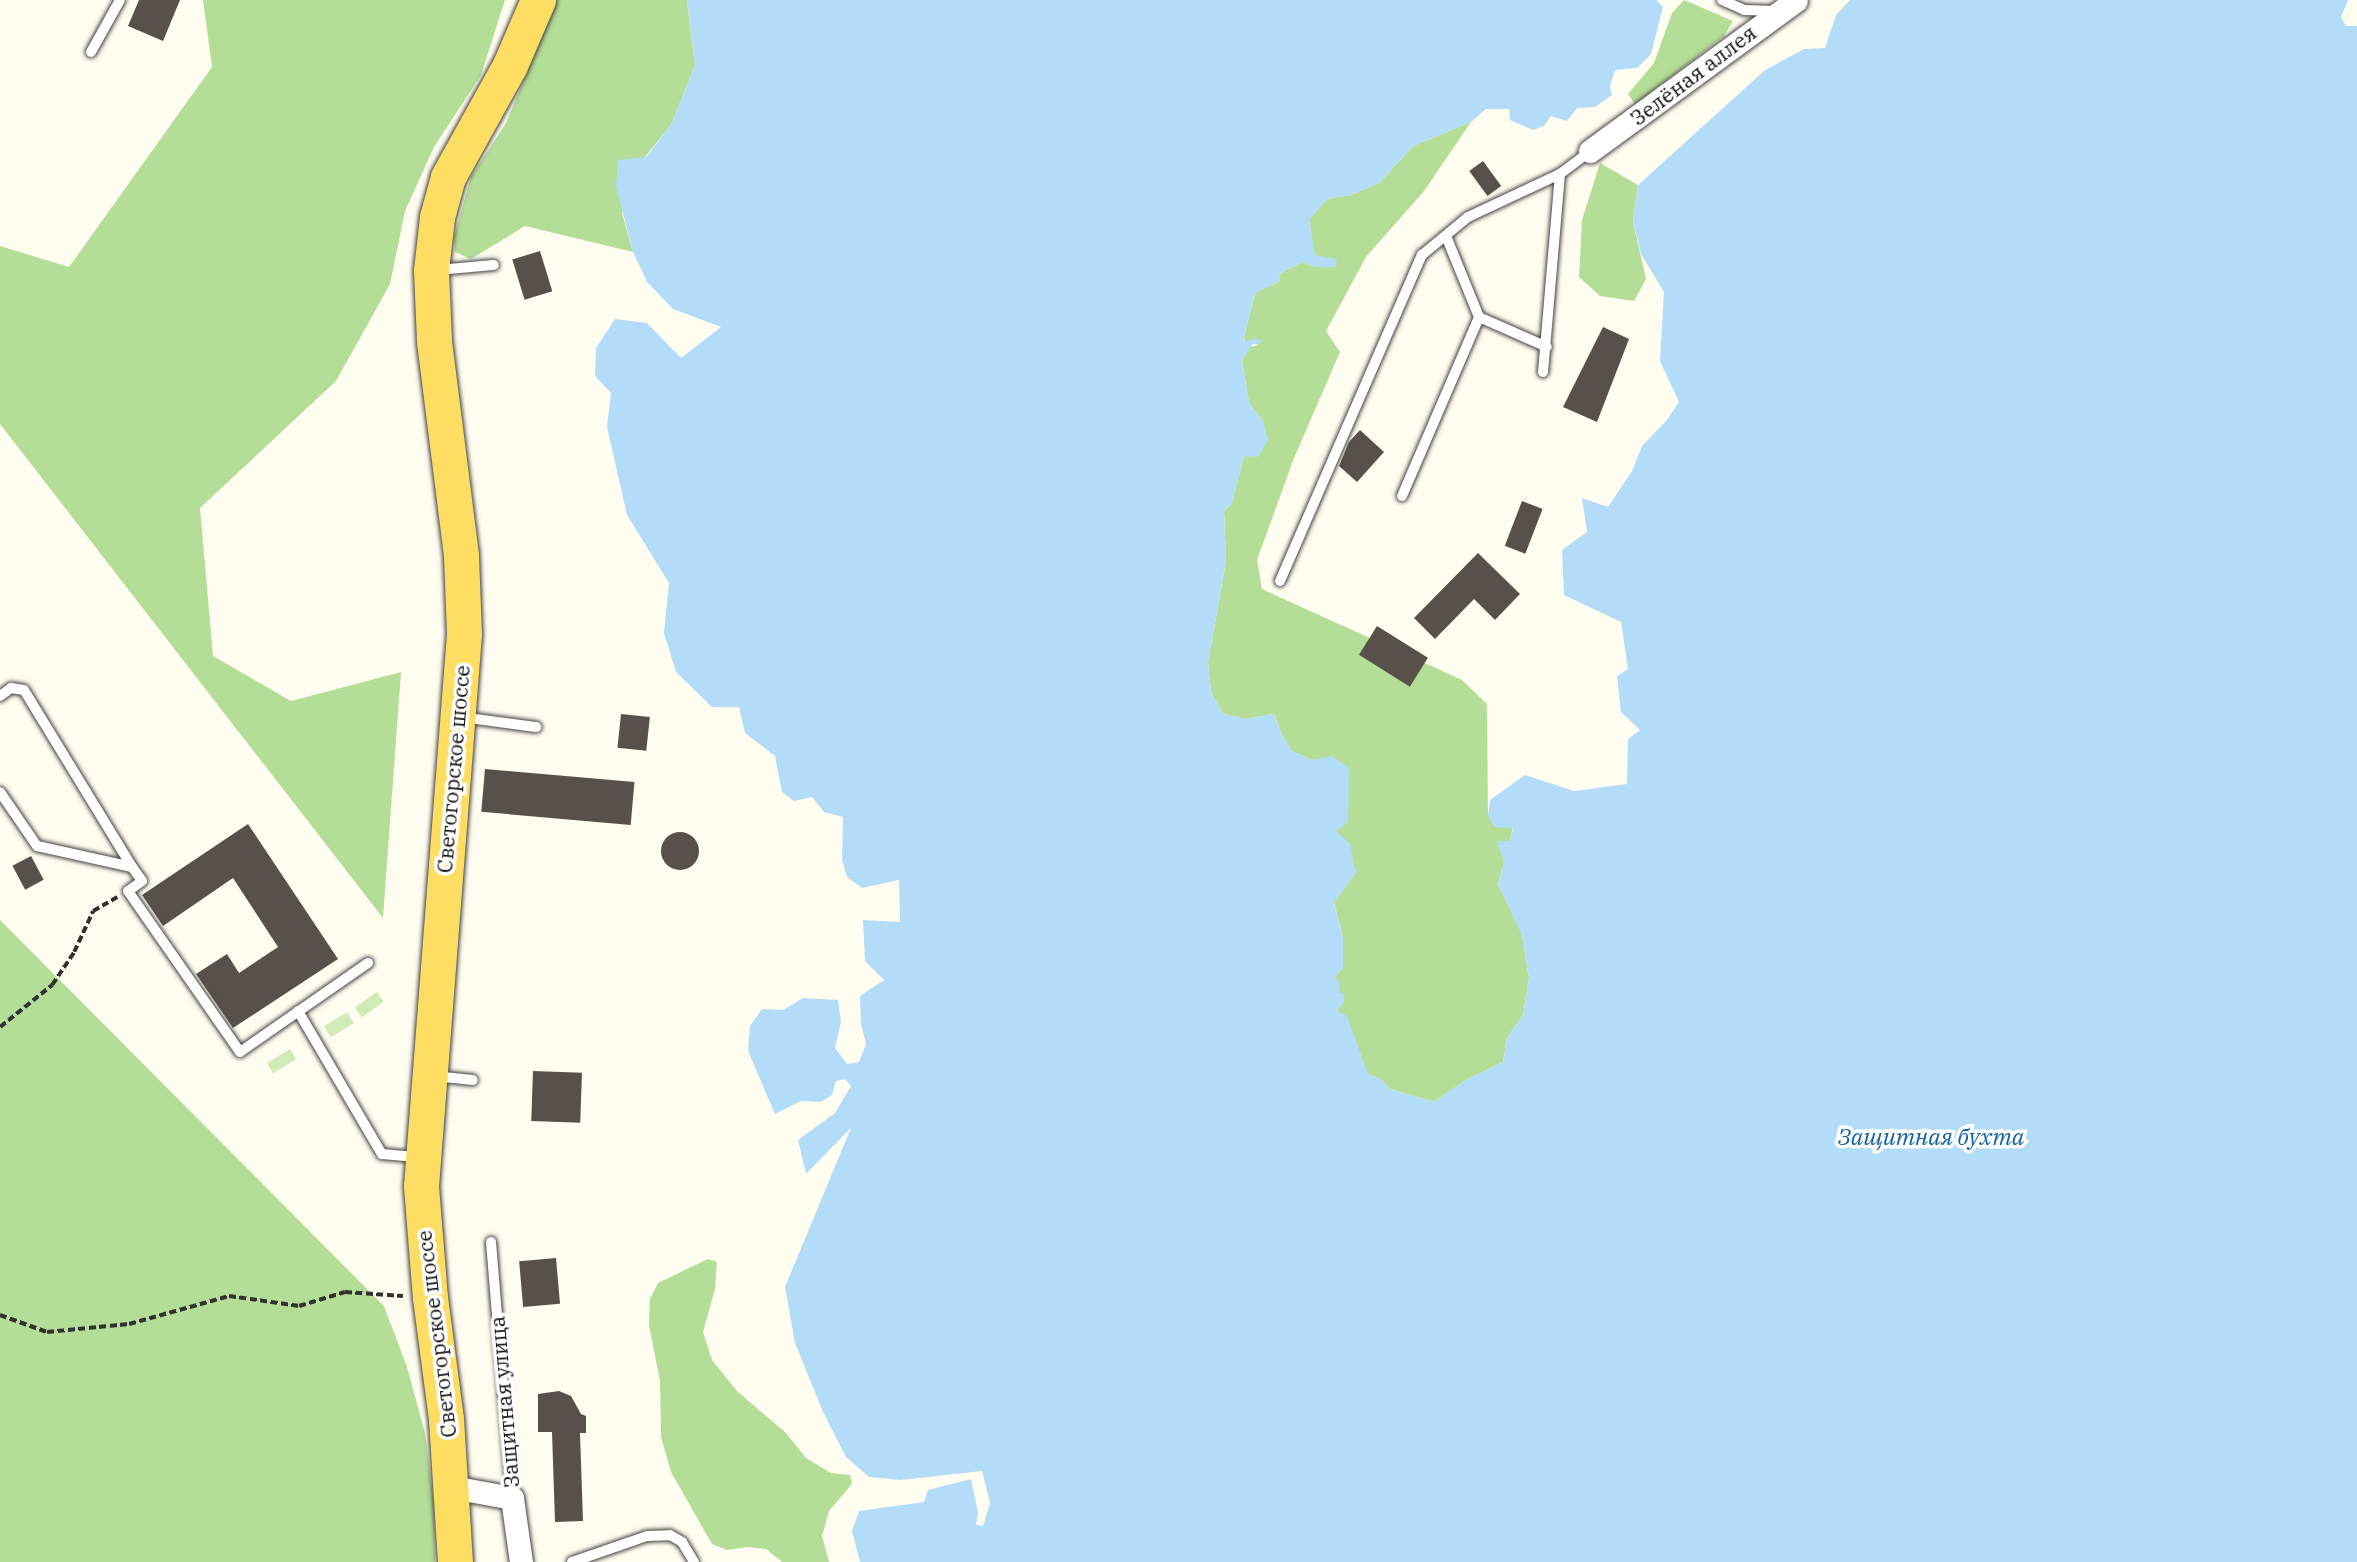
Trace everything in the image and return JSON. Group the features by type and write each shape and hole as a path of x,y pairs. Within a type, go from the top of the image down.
{"main road":[{"name":"Светогорское шоссе","path":"456,1562 452,1487 424,1241 422,1157 458,717 464,595 433,340 431,270 437,217 448,177 510,65 538,0"}],"street":[{"name":"Зелёная аллея","path":"1590,151 1787,6"},
{"path":"452,1487 512,1498"},
{"name":"Защитная улица","path":"512,1498 521,1562"}],"lane":[{"path":"91,52 120,0"},
{"path":"1722,0 1744,10 1787,6"},
{"path":"1280,581 1422,255 1468,218 1560,174 1590,151"},
{"path":"1543,372 1560,174"},
{"path":"1446,236 1479,317 1547,347"},
{"path":"431,270 494,265"},
{"path":"1402,496 1479,317"},
{"path":"0,696 11,688 24,690 142,881 128,891 240,1052 368,963"},
{"path":"458,717 536,727"},
{"path":"0,793 37,846 132,867"},
{"path":"298,1011 382,1154 422,1157"},
{"path":"428,1075 473,1080"},
{"name":"Защитная улица","path":"491,1242 512,1498"},
{"path":"572,1562 647,1536 670,1535 682,1542 694,1562"}],"path":[{"path":"0,1027 52,985 74,952 93,911 128,891"},
{"path":"0,1315 47,1332 129,1324 229,1296 299,1306 345,1292 430,1297"}],"green space":[{"path":"203,0 505,0 481,75 434,147 405,211 390,284 336,381 200,508 213,656 291,701 401,672 383,918 0,424 0,246 69,267 212,67"},
{"path":"557,0 687,0 695,65 671,125 645,157 622,213 633,252 525,226 471,259 455,252 454,237 471,177 506,123"},
{"path":"1684,0 1733,21 1724,36 1635,104 1628,94 1654,63 1672,13"},
{"path":"1471,122 1424,191 1366,257 1326,331 1340,352 1294,458 1257,560 1262,589 1462,680 1487,704 1488,816 1513,827 1510,841 1498,841 1504,862 1498,884 1522,934 1529,978 1523,1015 1507,1038 1503,1062 1466,1080 1434,1102 1390,1089 1380,1079 1367,1074 1337,1011 1339,992 1334,978 1343,968 1343,938 1334,902 1356,872 1336,831 1332,757 1312,760 1292,751 1274,714 1246,719 1223,714 1211,692 1208,662 1226,561 1224,511 1232,503 1244,456 1263,421 1249,403 1242,360 1250,347 1259,345 1245,342 1244,337 1255,293 1280,281 1279,274 1302,262 1316,267 1309,219 1327,199 1351,195 1379,183 1413,146"},
{"path":"1600,163 1638,185 1633,222 1646,279 1634,301 1600,296 1579,277 1582,220"},
{"path":"0,920 384,1306 407,1367 425,1433 434,1504 435,1562 0,1562"},
{"path":"377,992 384,1002 362,1017 355,1007"},
{"path":"347,1012 354,1023 331,1037 324,1026"},
{"path":"290,1049 296,1059 273,1073 267,1063"},
{"path":"708,1259 717,1262 715,1289 703,1332 712,1360 737,1391 786,1433 806,1458 831,1473 850,1475 852,1484 829,1511 822,1536 829,1562 782,1562 766,1549 748,1547 727,1550 712,1544 671,1472 661,1437 660,1381 649,1325 650,1299 658,1283"}],"water":[{"name":"Защитная бухта","path":"687,0 1656,0 1663,7 1651,54 1637,68 1615,70 1610,86 1612,95 1595,107 1577,108 1567,121 1551,116 1544,126 1533,130 1510,120 1509,109 1486,109 1471,122 1413,146 1379,183 1351,195 1327,199 1309,220 1315,255 1337,259 1336,267 1316,267 1302,262 1279,274 1280,281 1255,293 1244,337 1245,342 1257,338 1263,343 1253,344 1242,360 1249,403 1263,421 1268,440 1258,457 1244,456 1232,503 1224,511 1226,561 1208,662 1211,692 1223,714 1246,719 1274,714 1292,751 1312,760 1332,756 1349,768 1348,822 1336,831 1350,844 1356,873 1334,903 1343,938 1343,968 1334,978 1340,982 1339,992 1344,994 1344,1002 1337,1011 1347,1016 1368,1074 1380,1079 1390,1089 1434,1102 1466,1080 1503,1062 1507,1038 1523,1015 1529,978 1522,935 1498,884 1504,862 1497,841 1510,841 1513,828 1494,827 1488,816 1490,800 1525,775 1574,791 1627,784 1628,739 1640,730 1621,712 1617,676 1628,669 1621,622 1564,595 1562,550 1587,532 1582,498 1608,507 1632,471 1642,446 1667,420 1679,402 1660,361 1664,292 1641,254 1633,222 1638,185 1765,70 1804,49 1825,48 1836,15 1850,0 2348,0 2341,17 2346,26 2357,26 2357,1562 860,1562 852,1531 859,1511 924,1502 928,1490 971,1479 978,1513 976,1525 983,1526 990,1503 982,1471 901,1480 869,1477 846,1457 823,1412 795,1343 785,1287 851,1128 806,1174 798,1140 835,1113 851,1086 845,1079 836,1081 832,1095 821,1102 801,1101 775,1114 748,1051 750,1026 762,1009 783,1010 803,998 838,1000 841,1022 835,1048 847,1064 859,1062 866,1044 861,1023 860,996 884,980 865,961 863,920 900,922 899,880 862,888 847,877 842,860 843,817 824,812 812,797 794,801 782,792 775,756 745,733 739,707 712,707 676,672 664,633 669,583 627,515 607,427 611,393 595,376 596,348 615,319 647,323 681,358 721,327 673,309 647,282 633,252 616,187 618,160 646,157 671,125 695,65"}],"building":[{"path":"139,0 180,0 163,41 128,26"},
{"path":"1483,161 1501,186 1487,196 1469,171"},
{"path":"540,251 552,291 525,300 512,259"},
{"path":"1603,327 1629,339 1597,422 1563,407"},
{"path":"1360,430 1384,452 1357,482 1339,466 1349,442"},
{"path":"1522,501 1543,509 1525,554 1505,546"},
{"path":"1478,553 1520,594 1495,620 1474,599 1435,639 1414,618"},
{"path":"1377,626 1428,658 1410,687 1359,655"},
{"path":"621,714 650,717 646,751 617,748"},
{"path":"485,769 634,782 631,825 481,812"},
{"path":"248,824 338,959 233,1028 196,974 227,954 239,973 278,947 233,878 163,926 142,895"},
{"path":"680,832 694,837 699,851 694,865 680,870 666,865 661,851 666,837"},
{"path":"31,856 44,880 25,890 12,866"},
{"path":"533,1071 582,1073 580,1123 531,1121"},
{"path":"556,1258 560,1304 523,1307 519,1261"},
{"path":"559,1391 571,1396 581,1414 586,1416 586,1433 580,1433 583,1521 555,1522 552,1432 538,1432 538,1394"}]}
